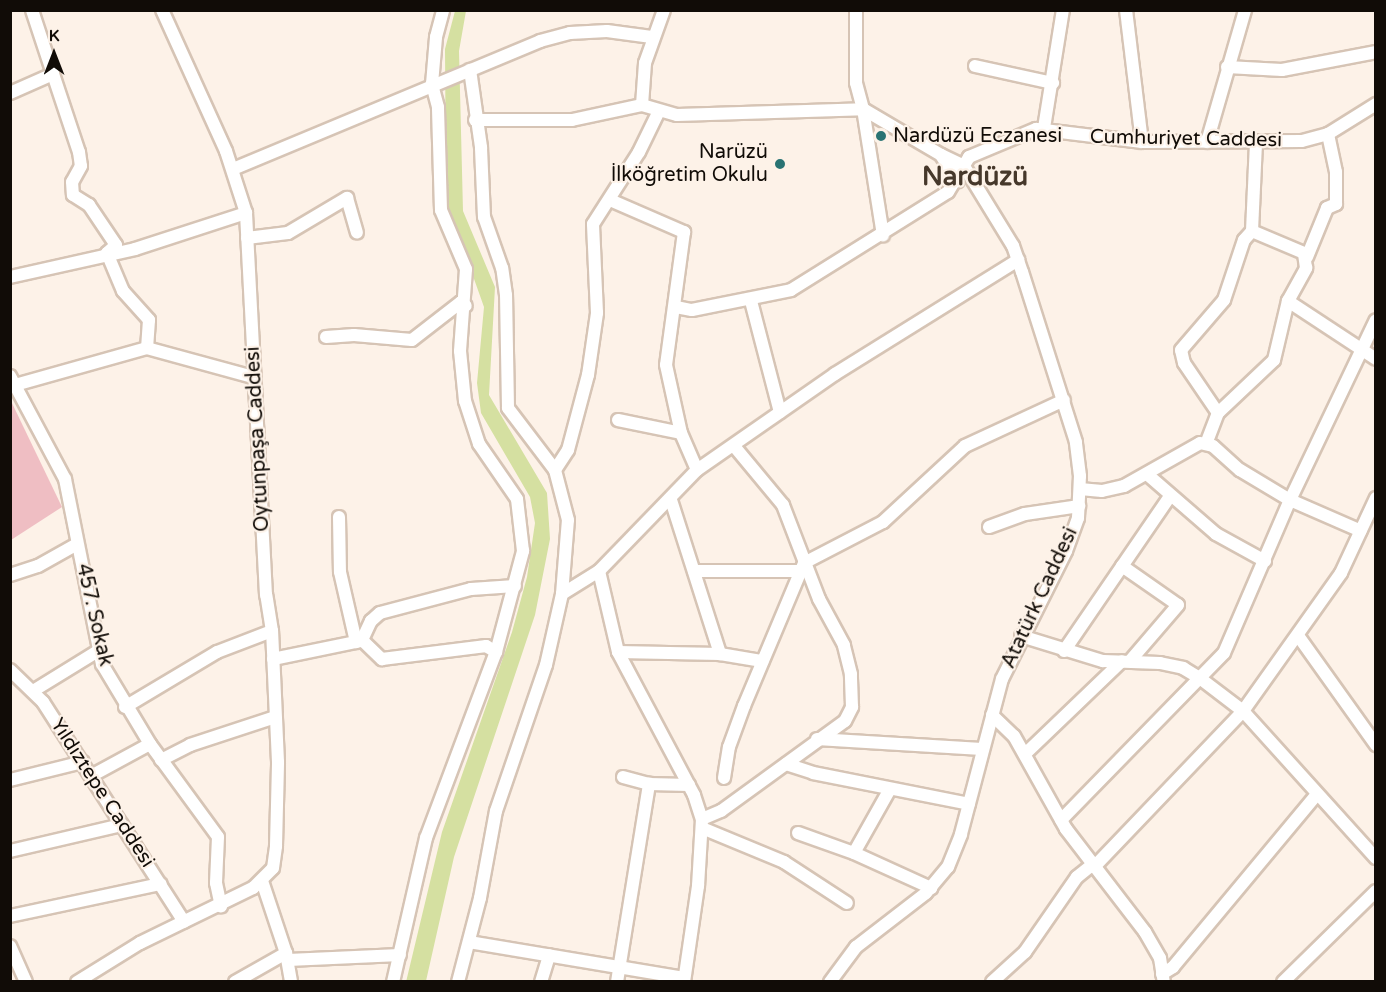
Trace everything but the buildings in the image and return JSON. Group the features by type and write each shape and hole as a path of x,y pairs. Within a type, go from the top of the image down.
{"street":[{"path":"32,10 79,153 81,166 72,182 73,195 89,206 116,244 107,253"},
{"name":"Oytunpaşa Caddesi","path":"162,10 233,169 246,213 253,376 258,419 266,595 272,631 275,717 276,846 273,868 262,881"},
{"path":"393,981 426,838 495,652 523,551 522,517 517,499 478,444 468,411 460,351 466,306 466,269 441,210 438,107 432,84 436,37 443,10"},
{"path":"642,105 652,37 664,10"},
{"path":"856,10 856,83 863,109 883,235"},
{"path":"676,307 686,311 750,301 791,290 883,235 948,192 973,155 1044,128 1063,10"},
{"path":"1126,10 1142,142"},
{"path":"1207,142 1245,10"},
{"path":"233,169 327,133 432,84 514,50 570,33 607,31 652,37"},
{"path":"1227,67 1289,69 1376,52"},
{"path":"975,66 1053,82"},
{"path":"458,981 469,942 495,811 523,740 562,594 568,520 555,470 508,408 507,295 502,268 484,217 481,147 475,120 470,70"},
{"path":"10,93 53,74"},
{"name":"Cumhuriyet Caddesi","path":"1044,128 1070,136 1142,142 1302,141 1328,134 1376,104"},
{"path":"475,120 572,120 642,105 676,115 863,109 964,166"},
{"path":"555,470 572,441 588,375 597,313 593,224 639,153 659,111"},
{"path":"1206,444 1218,413 1274,360 1288,301 1306,268 1307,257 1328,208 1336,204 1336,172 1328,134"},
{"path":"1218,413 1184,363 1180,350 1224,300 1244,240 1252,231 1256,142"},
{"path":"941,155 957,181"},
{"name":"Atatürk Caddesi","path":"830,981 856,947 931,888 952,858 969,804 992,715 1021,636 1066,551 1079,506 1078,451 1064,400 1018,260 964,166"},
{"path":"247,238 288,233 347,198 357,233"},
{"path":"609,200 684,232 676,307 666,364 681,433 697,470"},
{"path":"10,277 107,253 135,249 246,213"},
{"path":"1252,231 1307,257"},
{"path":"107,253 123,291 149,320 147,348"},
{"path":"562,594 599,571 671,500 697,470 780,412 1018,260"},
{"path":"750,301 780,412"},
{"path":"1288,301 1376,359"},
{"path":"326,337 354,334 412,340 461,302 466,306"},
{"path":"1061,820 1224,653 1290,500 1376,320"},
{"path":"13,381 147,348 253,376"},
{"name":"457. Sokak","path":"13,381 65,479 98,651 125,707 160,760 218,837 216,883 221,906"},
{"path":"694,571 803,567 883,522 965,446 1064,400"},
{"path":"618,420 681,433"},
{"path":"1080,489 1102,490 1148,475 1195,444 1206,444 1290,500 1360,531"},
{"path":"702,823 845,721 852,707 851,674 844,645 803,567 783,505 734,446"},
{"path":"1148,475 1216,534 1265,561"},
{"path":"1064,651 1170,496"},
{"path":"992,981 1024,952 1077,878 1093,866 1243,711 1299,637 1341,573 1360,531 1372,516 1376,498"},
{"path":"671,500 720,654"},
{"path":"989,527 1025,514 1079,506"},
{"path":"339,518 340,572 359,641 382,659 486,646 495,652"},
{"path":"10,575 38,566 77,544"},
{"path":"1025,754 1126,661 1178,605 1122,566"},
{"path":"724,778 729,747 762,661 803,567"},
{"path":"469,942 684,980 702,823 689,785 618,652 599,571"},
{"path":"273,659 359,641 371,621 380,613 471,590 515,586"},
{"path":"125,707 217,652 272,631"},
{"path":"1021,636 1064,651 1183,668 1201,679 1243,711 1376,858"},
{"path":"1299,637 1376,746"},
{"path":"33,691 98,651"},
{"path":"618,652 720,654 762,661"},
{"name":"Yıldıztepe Caddesi","path":"10,670 33,691 83,762 184,922"},
{"path":"992,715 1014,736 1061,820 1093,866 1145,932 1160,958 1163,978"},
{"path":"160,760 190,745 275,717"},
{"path":"817,739 982,749"},
{"path":"91,776 150,744"},
{"path":"10,780 83,762"},
{"path":"786,765 969,804"},
{"path":"623,777 649,784 689,785"},
{"path":"617,981 649,784"},
{"path":"854,853 890,789"},
{"path":"1163,978 1317,794"},
{"path":"702,823 784,862 847,903"},
{"path":"10,851 122,825"},
{"path":"798,833 854,853 931,888"},
{"path":"77,981 103,963 221,906 262,881 287,956 291,981"},
{"path":"10,916 161,884"},
{"path":"1283,981 1376,891"},
{"path":"10,946 26,981"},
{"path":"235,981 287,956 400,955"},
{"path":"541,981 549,955"}],"shaded area":[{"path":"455,11 466,11 459,51 463,211 495,287 489,395 547,493 550,539 535,615 454,857 426,981 406,982 442,832 512,632 527,577 535,523 530,497 481,413 477,383 484,307 446,200 445,49"},
{"path":"10,399 62,507 11,540 10,540"}],"place":[{"name":"Nardüzü Eczanesi","path":"881,136"},
{"name":"Narüzü İlköğretim Okulu","path":"780,164"}],"district":[{"name":"Nardüzü","path":"975,177"}]}
